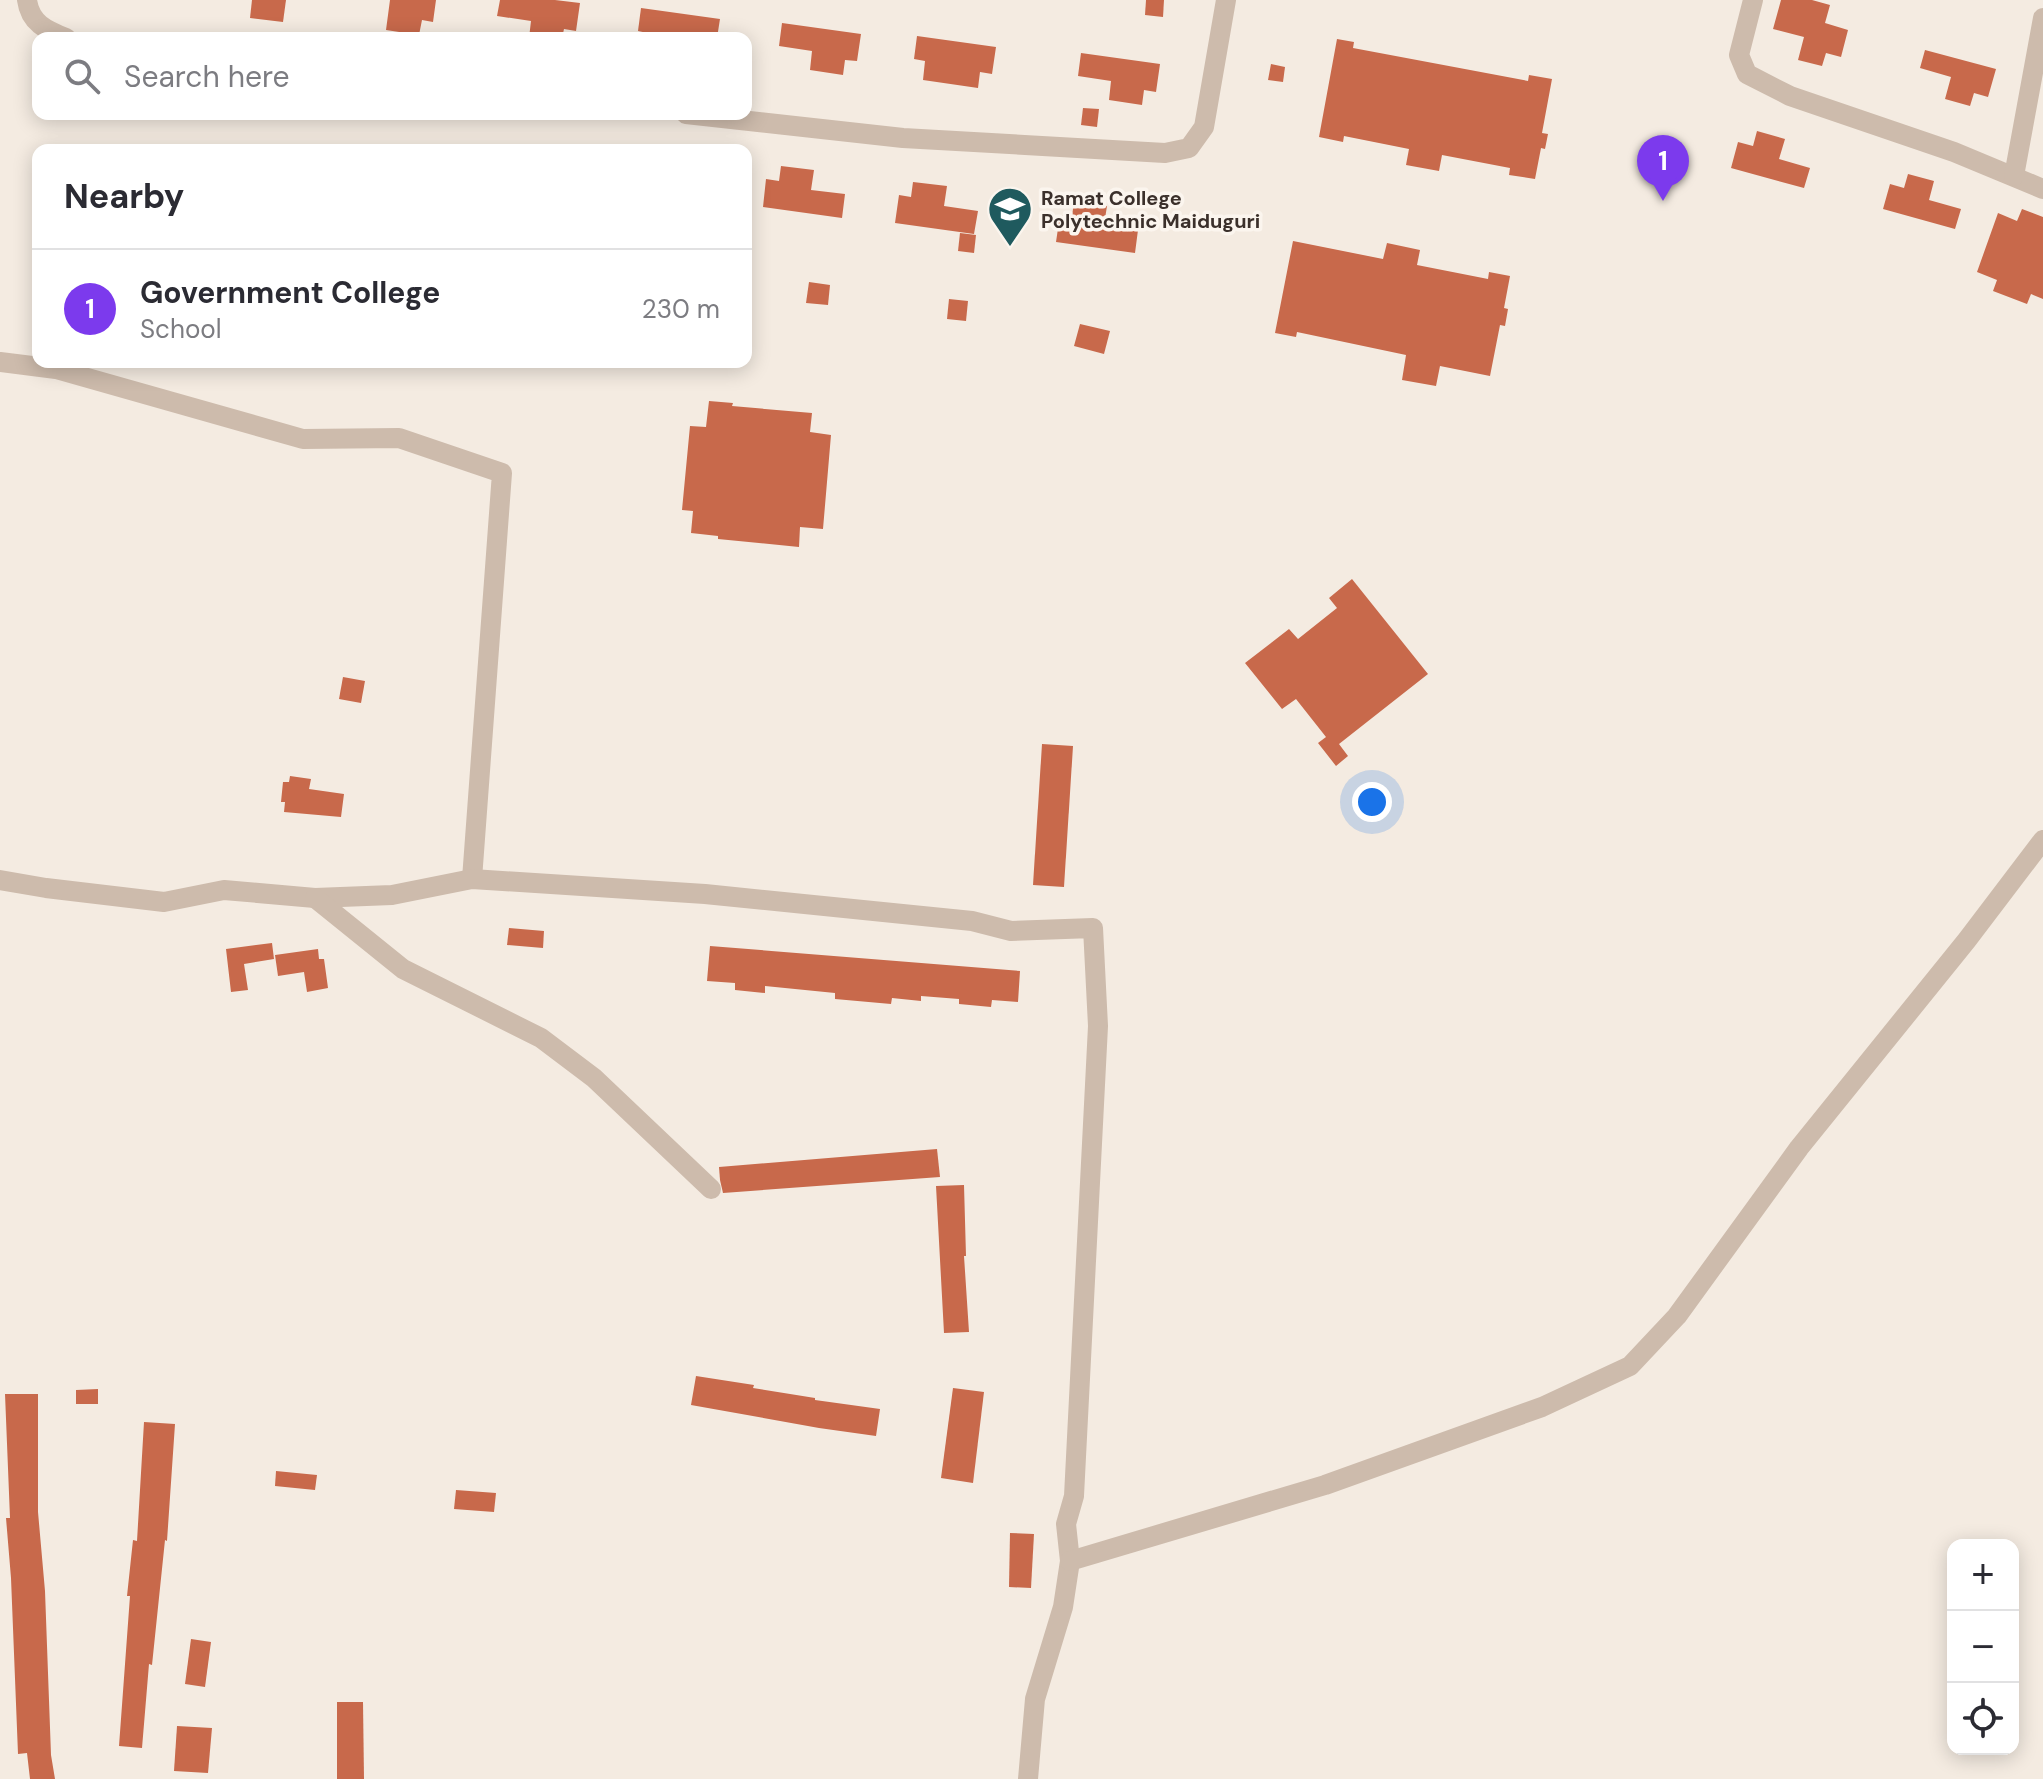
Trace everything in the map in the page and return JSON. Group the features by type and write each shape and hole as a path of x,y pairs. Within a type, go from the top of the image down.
{"street":[{"path":"27,0 29,13 53,32"},
{"path":"740,120 903,138 1165,153 1189,148 1204,127 1226,0"},
{"path":"1753,0 1739,55 1747,74 1790,96 1954,152 2043,189"},
{"path":"2014,176 2043,18"},
{"path":"0,362 32,366"},
{"path":"48,368 303,439 399,438 502,473 472,879"},
{"path":"1070,1561 1325,1485 1542,1407 1630,1366 1677,1316 1799,1148 1967,940 2043,840"},
{"path":"0,880 164,902 224,890 315,898 392,895 472,879 705,894 972,921 1011,931 1093,928 1098,1026 1074,1496 1066,1524 1070,1561 1063,1607 1035,1699 1028,1779"},
{"path":"315,898 403,969 541,1038 594,1078 711,1189"}],"building":[{"path":"252,0 286,0 283,22 250,18"},
{"path":"390,0 436,0 433,22 422,20 420,32 386,30"},
{"path":"500,0 580,3 576,31 530,32 531,21 497,16"},
{"path":"1146,0 1164,0 1163,17 1145,15"},
{"path":"1781,0 1812,0 1830,5 1825,23 1848,30 1841,57 1826,53 1822,66 1798,60 1804,37 1773,29"},
{"path":"641,8 720,19 718,32 638,31"},
{"path":"782,23 861,34 857,61 845,60 843,75 810,70 812,51 779,46"},
{"path":"917,36 996,47 992,74 980,72 978,88 923,80 925,61 914,59"},
{"path":"1337,39 1354,42 1353,48 1528,81 1529,75 1552,79 1542,133 1548,134 1545,149 1541,148 1535,179 1509,175 1510,168 1442,155 1439,171 1406,165 1409,149 1344,136 1343,142 1319,137"},
{"path":"1925,50 1996,69 1988,97 1974,93 1970,106 1945,99 1951,77 1920,68"},
{"path":"1081,53 1160,64 1156,92 1144,90 1142,105 1109,100 1111,81 1078,76"},
{"path":"1271,64 1285,67 1283,82 1268,80"},
{"path":"1083,108 1099,109 1097,127 1081,125"},
{"path":"1757,131 1785,139 1779,159 1810,168 1804,188 1731,168 1738,142 1753,146"},
{"path":"781,166 814,170 811,190 845,194 842,218 763,207 766,179 779,181"},
{"path":"1908,174 1934,181 1929,200 1961,209 1955,229 1883,209 1890,184 1904,188"},
{"path":"913,182 947,186 944,206 978,211 974,234 895,223 899,195 911,197"},
{"path":"1074,201 1107,206 1104,225 1138,230 1135,253 1056,242 1060,215 1072,217"},
{"path":"2022,209 2043,217 2043,299 2031,294 2027,304 1993,291 1997,280 1977,272 1998,213 2017,221"},
{"path":"960,233 976,235 974,253 958,251"},
{"path":"1293,241 1383,259 1387,243 1420,250 1417,265 1488,279 1489,272 1510,276 1504,308 1508,309 1505,326 1500,325 1490,376 1440,366 1436,386 1402,380 1406,355 1297,332 1296,337 1275,333"},
{"path":"809,282 830,285 828,305 806,303"},
{"path":"949,299 968,301 966,321 947,319"},
{"path":"1080,324 1110,331 1104,354 1074,346"},
{"path":"709,401 812,413 810,432 831,435 823,529 800,527 799,547 718,539 718,536 691,533 693,511 682,510 690,426 706,427"},
{"path":"1352,579 1428,674 1339,744 1348,756 1336,766 1318,743 1326,737 1296,699 1282,709 1245,663 1289,629 1298,639 1337,608 1329,598"},
{"path":"343,677 365,681 361,703 339,699"},
{"path":"1042,744 1073,746 1064,887 1033,885"},
{"path":"290,776 311,779 309,789 344,794 341,817 284,812 285,802 281,802 283,782 289,782"},
{"path":"509,928 544,931 543,948 507,945"},
{"path":"272,943 274,959 244,964 248,990 231,992 226,949"},
{"path":"710,946 1020,971 1018,1002 992,1000 991,1007 959,1004 959,999 921,996 921,1001 892,998 891,1004 835,999 835,993 765,986 765,993 735,990 735,983 707,981"},
{"path":"318,949 319,959 324,959 328,988 307,992 304,972 278,976 275,955"},
{"path":"937,1149 940,1177 723,1193 720,1180 719,1167"},
{"path":"964,1185 964,1256 969,1332 944,1333 936,1186"},
{"path":"696,1376 754,1385 753,1388 815,1400 880,1409 876,1436 691,1405"},
{"path":"953,1388 984,1392 973,1483 941,1478"},
{"path":"98,1389 98,1404 76,1404 76,1390"},
{"path":"5,1394 38,1394 38,1512 45,1591 51,1755 55,1779 30,1779 27,1753 18,1754 6,1518 10,1518"},
{"path":"144,1422 175,1424 167,1541 152,1665 149,1664 142,1748 119,1746 130,1596 127,1596 133,1540 137,1541"},
{"path":"276,1471 317,1475 315,1490 275,1486"},
{"path":"456,1490 496,1493 494,1512 454,1509"},
{"path":"1010,1533 1034,1534 1031,1588 1009,1587"},
{"path":"191,1639 211,1642 205,1687 185,1684"},
{"path":"337,1702 363,1702 364,1779 337,1779"},
{"path":"177,1726 212,1728 208,1773 174,1771"}],"place":[{"name":"Government College","path":"1663,201"},
{"name":"Ramat College Polytechnic Maiduguri","path":"1010,248"}]}
